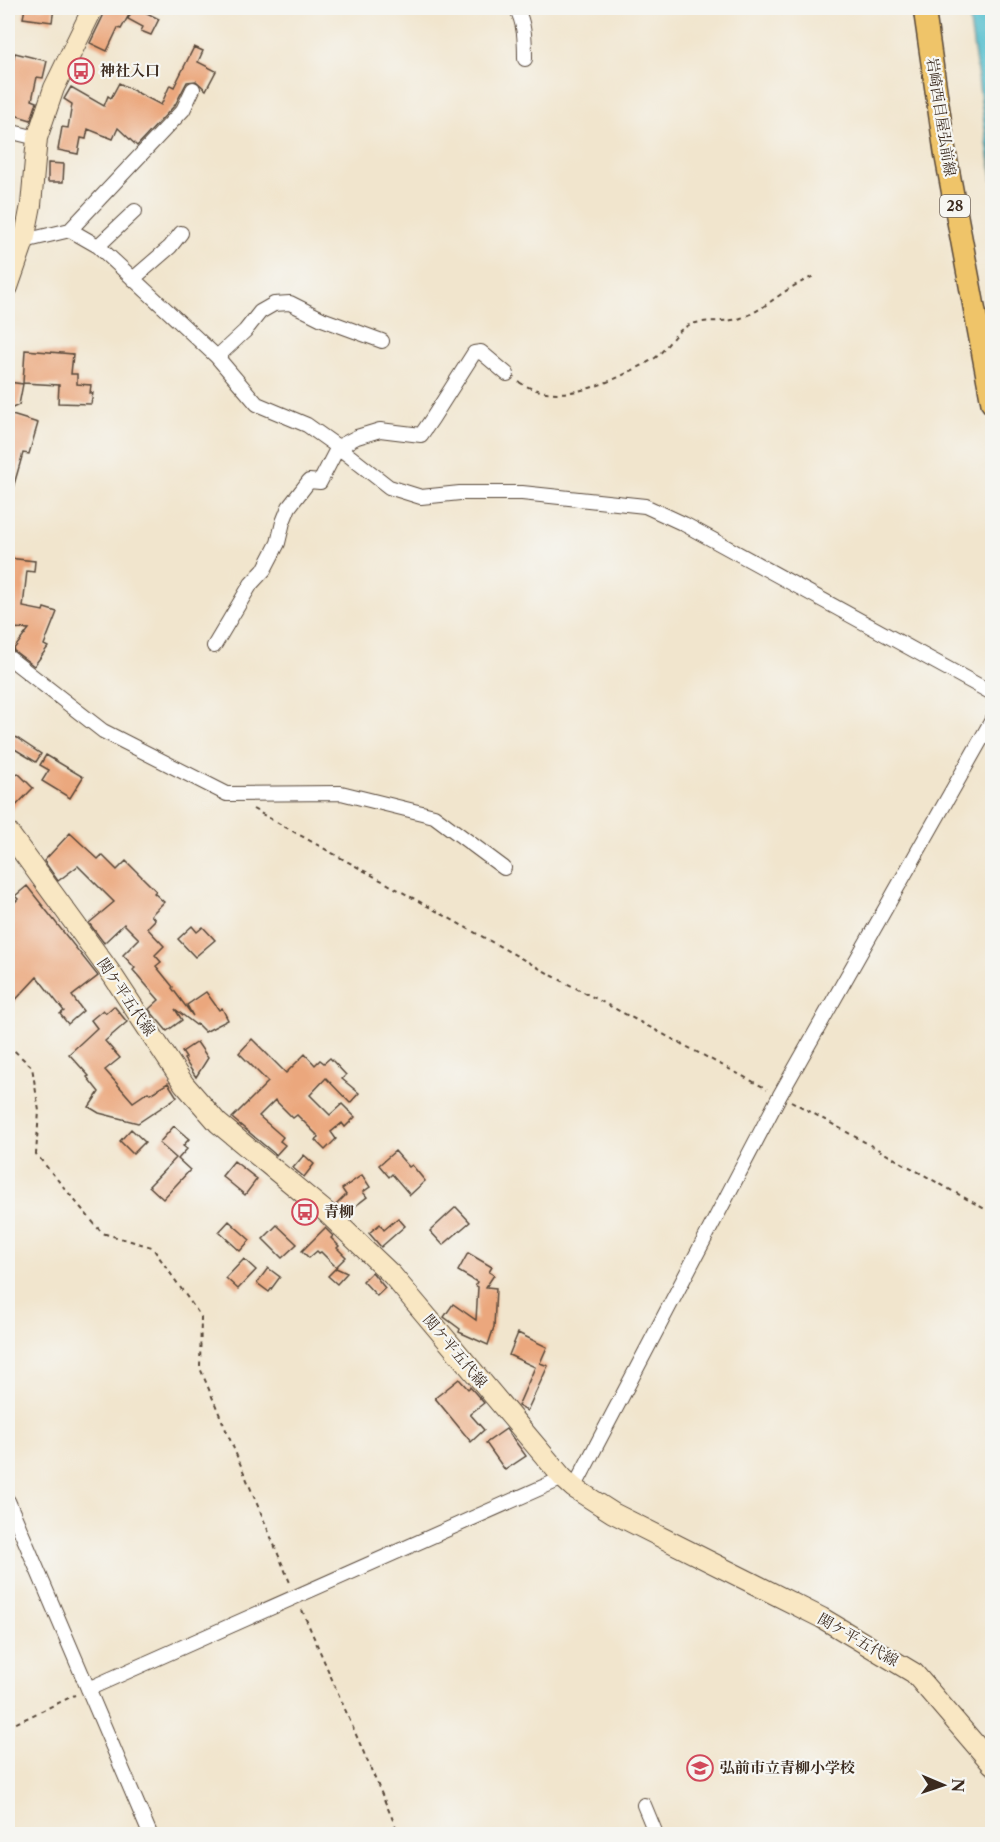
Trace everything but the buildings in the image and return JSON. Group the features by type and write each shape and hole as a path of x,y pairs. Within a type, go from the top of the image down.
{"main road":[{"path":"8,287 31,205 37,138 54,88 93,8"},
{"name":"岩崎西目屋弘前線","path":"924,8 945,152 993,404"},
{"name":"関ケ平五代線","path":"8,832 113,976 184,1084 218,1123 326,1212 392,1275 569,1483 613,1513 822,1618 914,1673 993,1764"}],"street":[{"path":"516,8 521,16 525,38 525,59"},
{"path":"17,250 70,230 183,110 193,90"},
{"path":"8,131 37,138"},
{"path":"98,246 135,211"},
{"path":"70,230 98,246 217,357 257,404 307,425 389,488 421,497 460,493 522,493 645,506 684,524 993,693"},
{"path":"133,279 170,247 181,232"},
{"path":"217,357 245,331 260,312 274,304 290,303 322,319 382,341"},
{"path":"214,646 251,584 264,570 278,543 289,507 309,481 320,482 338,447 380,429 421,435 474,352 481,352 507,374"},
{"path":"8,657 103,731 227,794 341,793 434,816 504,868"},
{"path":"88,1689 296,1597 569,1483 780,1095 993,720"},
{"path":"8,1501 150,1834"},
{"path":"644,1805 656,1834"}],"path":[{"path":"507,374 524,385 545,392 565,394 595,387 657,357 680,330 690,324 739,320 762,309 800,282 816,275"},
{"path":"227,794 553,976 780,1095 993,1213"},
{"path":"8,1045 32,1067 39,1111 36,1154 102,1233 152,1247 201,1317 200,1368 399,1834"},
{"path":"8,1727 88,1689"}],"water":[{"path":"968,8 992,8 992,177"}],"place":[{"name":"神社入口","path":"81,71"},
{"name":"青柳","path":"305,1212"},
{"name":"弘前市立青柳小学校","path":"700,1768"}]}
